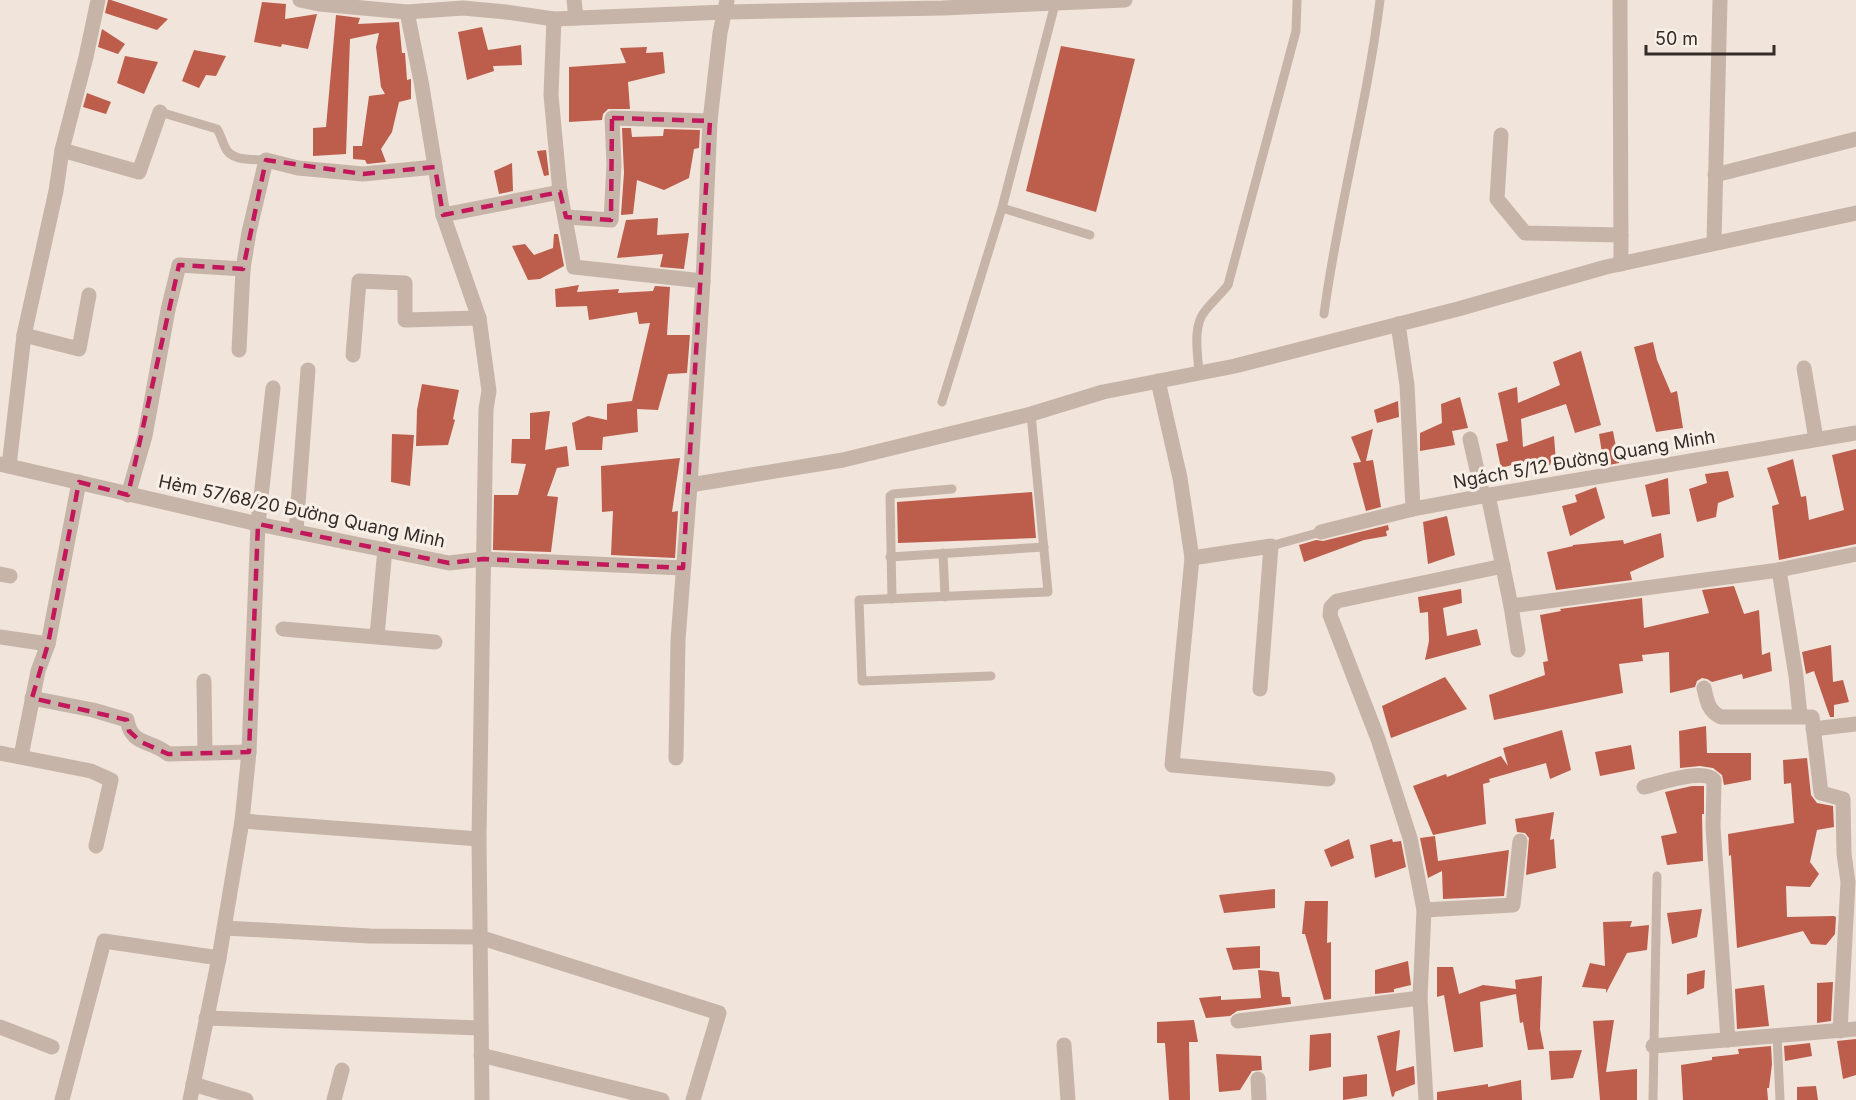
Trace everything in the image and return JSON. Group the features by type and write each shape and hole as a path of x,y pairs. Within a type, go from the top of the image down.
{"street":[{"path":"5,465 24,334 56,191 62,150 98,0"},
{"path":"300,0 319,4 358,4 407,12 463,4 554,19 727,6 1055,4 1125,0"},
{"path":"574,0 576,18"},
{"path":"1620,0 1621,264"},
{"path":"1714,242 1720,0"},
{"path":"676,758 678,640 703,281 710,121 720,33 727,6"},
{"path":"407,12 443,215 479,318 489,391 486,409 478,838 482,1100"},
{"path":"554,19 551,95 560,192 574,267 703,281"},
{"path":"62,150 139,172 160,112"},
{"path":"566,217 611,220 614,165 612,118 710,121"},
{"path":"1501,135 1497,199 1525,233 1621,235"},
{"path":"1715,175 1856,139"},
{"path":"239,350 243,269 249,232 267,160 298,168 363,174 435,167"},
{"path":"443,215 560,192"},
{"path":"690,485 843,460 1031,414 1102,392 1236,366 1621,264 1856,213"},
{"name":"Hẻm 57/68/20 Đường Quang Minh","path":"128,495 145,436 166,321 179,265 243,269"},
{"path":"353,355 360,281 405,283 405,321 479,318"},
{"path":"24,334 79,349 89,295"},
{"path":"1398,324 1407,385 1413,509"},
{"path":"1804,368 1816,440"},
{"path":"296,531 308,370"},
{"path":"1158,381 1180,478 1192,558 1172,765 1328,779"},
{"path":"190,1100 225,928 242,821 249,752 258,524 273,388"},
{"name":"Ngách 5/12 Đường Quang Minh","path":"1321,532 1413,509 1486,495 1856,433"},
{"path":"1470,439 1503,566 1518,650"},
{"name":"Hẻm 57/68/20 Đường Quang Minh","path":"5,465 258,524 449,562 483,559 683,568"},
{"path":"21,756 38,671 48,644 79,482"},
{"path":"1192,558 1271,546 1260,689"},
{"path":"377,636 385,549"},
{"path":"1511,606 1779,570 1856,554"},
{"path":"1426,1100 1420,998 1424,910 1410,838 1378,739 1337,636 1330,615 1331,607 1337,601 1503,566"},
{"path":"1779,570 1796,676 1800,717"},
{"path":"283,629 435,642"},
{"path":"0,637 48,644"},
{"path":"204,681 205,753"},
{"path":"1704,688 1709,708 1721,717 1812,717 1821,793 1843,799 1844,854 1848,882 1840,1031"},
{"path":"32,698 93,710 128,720 129,731 141,742 159,747 168,754 249,752"},
{"path":"1813,729 1856,724"},
{"path":"0,753 91,771 111,780 96,846"},
{"path":"1644,787 1699,774 1710,776 1714,780 1713,827 1728,1040"},
{"path":"242,821 478,838"},
{"path":"1424,910 1513,905 1520,841"},
{"path":"225,928 370,936 479,937 719,1013 693,1100"},
{"path":"62,1100 104,941 219,958"},
{"path":"1238,1021 1420,998"},
{"path":"206,1018 480,1028"},
{"path":"0,1027 52,1047"},
{"path":"1653,1046 1856,1029"},
{"path":"1064,1045 1068,1100"},
{"path":"481,1055 662,1100"},
{"path":"334,1100 342,1071"},
{"path":"1258,1079 1259,1100"},
{"path":"193,1084 246,1100"}],"lane":[{"path":"1199,373 1197,343 1199,322 1204,311 1228,285 1296,31 1297,0"},
{"path":"1324,314 1331,263 1372,61 1380,0"},
{"path":"942,402 1002,208 1055,4"},
{"path":"160,112 217,129 229,154 238,158 267,160"},
{"path":"1002,208 1090,235"},
{"path":"991,676 862,681 859,600 1048,592 1031,414"},
{"path":"892,599 891,495 952,489"},
{"path":"1271,546 1321,532"},
{"path":"890,557 1044,547"},
{"path":"944,553 945,597"},
{"path":"1653,1100 1657,876"},
{"path":"1777,1036 1780,1100"}],"highlighted area":[{"path":"612,118 710,121 683,568 483,559 449,563 258,524 249,752 168,754 141,742 129,731 127,720 32,698 48,644 79,482 128,495 179,265 243,269 266,160 363,174 435,167 443,215 560,192 566,217 611,220"}],"building":[{"path":"108,0 168,19 157,30 105,13"},
{"path":"262,2 286,4 285,19 317,14 308,49 254,42"},
{"path":"336,15 360,18 358,24 399,22 407,80 411,79 411,99 399,102 392,132 381,149 386,162 367,164 365,160 353,159 353,146 362,146 369,96 385,94 381,87 376,47 379,33 350,39 346,154 313,156 313,128 326,127"},
{"path":"482,27 488,50 521,45 522,65 493,66 494,71 467,80 458,32"},
{"path":"102,29 125,44 118,54 98,47"},
{"path":"1061,46 1135,59 1096,212 1026,191"},
{"path":"647,47 646,53 663,52 665,73 628,82 630,109 608,109 603,114 602,120 569,122 569,67 626,63 620,48"},
{"path":"194,50 226,56 216,76 206,75 199,88 182,81"},
{"path":"125,56 158,62 144,94 117,83"},
{"path":"87,93 111,102 106,114 83,107"},
{"path":"622,128 631,128 632,137 663,136 664,129 700,130 699,148 694,149 689,178 664,190 637,180 633,214 621,215 624,173"},
{"path":"546,150 549,175 544,176 537,151"},
{"path":"512,163 513,191 499,194 494,171"},
{"path":"658,218 657,235 689,233 684,269 660,267 663,254 617,258 626,220"},
{"path":"554,234 558,234 564,266 540,279 528,280 512,246 525,244 534,255 553,248"},
{"path":"579,285 577,292 619,289 618,293 653,291 655,286 670,287 667,335 690,335 687,373 668,374 658,410 637,409 638,432 603,437 602,450 576,450 572,423 588,416 607,420 607,404 632,401 650,323 639,324 637,312 589,320 587,306 556,307 555,289"},
{"path":"1653,342 1657,360 1671,393 1677,391 1683,428 1656,432 1634,347"},
{"path":"1581,351 1601,425 1575,433 1566,404 1521,419 1523,447 1554,436 1556,462 1537,470 1533,459 1501,468 1496,444 1508,441 1498,393 1517,387 1518,403 1560,385 1553,362"},
{"path":"422,384 459,390 453,419 455,420 448,445 416,446 417,410"},
{"path":"1460,397 1468,428 1452,431 1455,445 1420,451 1420,433 1442,423 1441,404"},
{"path":"1398,401 1399,417 1377,423 1374,410"},
{"path":"550,411 545,450 567,446 569,466 557,468 547,496 558,497 551,552 493,550 494,495 518,495 526,464 511,463 512,439 530,439 530,413"},
{"path":"1373,429 1366,461 1373,460 1381,507 1366,511 1353,463 1361,462 1351,437"},
{"path":"1613,431 1619,463 1604,466 1599,434"},
{"path":"392,434 414,435 410,486 391,482"},
{"path":"1856,449 1856,544 1779,560 1772,506 1779,504 1767,468 1793,459 1801,497 1806,496 1809,520 1844,510 1832,455"},
{"path":"680,458 672,512 678,511 675,558 611,555 613,511 602,512 601,466"},
{"path":"1728,471 1734,497 1718,503 1716,517 1697,522 1689,489 1707,483 1705,474"},
{"path":"1668,478 1670,514 1652,517 1645,485"},
{"path":"1596,487 1605,518 1570,536 1562,506 1577,502 1575,495"},
{"path":"1032,492 1036,538 898,543 897,502"},
{"path":"1447,516 1455,555 1428,564 1423,522"},
{"path":"1388,525 1387,536 1364,540 1304,562 1299,545"},
{"path":"1661,533 1664,557 1630,572 1632,580 1556,590 1547,552 1573,545 1623,540 1624,544"},
{"path":"1734,586 1744,614 1759,610 1762,655 1770,652 1772,671 1743,679 1742,674 1712,682 1702,678 1697,681 1695,687 1670,693 1669,652 1642,655 1643,661 1619,664 1623,693 1494,720 1489,695 1545,675 1543,662 1548,661 1540,615 1561,611 1560,609 1642,598 1644,628 1709,613 1702,590"},
{"path":"1461,589 1462,603 1443,608 1447,636 1477,629 1481,645 1425,660 1429,641 1428,612 1420,613 1418,597"},
{"path":"1831,645 1833,682 1843,680 1849,702 1834,705 1834,717 1830,717 1814,671 1806,674 1802,652"},
{"path":"1445,677 1467,709 1391,738 1382,706"},
{"path":"1706,726 1707,753 1751,753 1751,780 1724,785 1722,775 1713,768 1700,766 1680,768 1679,731"},
{"path":"1562,730 1571,770 1550,779 1546,763 1489,779 1490,782 1483,784 1486,824 1433,835 1413,786 1446,774 1447,777 1501,756 1508,766 1503,748"},
{"path":"1631,745 1635,769 1600,776 1595,752"},
{"path":"1807,758 1811,795 1817,803 1833,806 1834,827 1817,830 1810,862 1819,874 1810,887 1786,886 1787,917 1834,916 1836,917 1835,934 1826,945 1811,944 1803,931 1737,948 1728,834 1794,823 1791,783 1784,784 1783,760"},
{"path":"1692,786 1704,786 1703,861 1667,865 1661,836 1677,833 1665,792"},
{"path":"1554,812 1550,840 1554,839 1556,868 1526,875 1529,838 1525,833 1517,832 1515,819"},
{"path":"1435,836 1438,861 1509,850 1504,896 1443,899 1442,871 1428,878 1420,838"},
{"path":"1349,839 1354,858 1331,867 1324,850"},
{"path":"1392,839 1393,842 1401,841 1406,867 1375,878 1370,845"},
{"path":"1275,889 1275,908 1224,913 1219,895"},
{"path":"1305,901 1328,901 1327,943 1331,942 1331,999 1324,1000 1305,934 1302,934"},
{"path":"1702,909 1697,937 1672,944 1667,913"},
{"path":"1632,921 1630,927 1649,925 1647,950 1627,953 1606,993 1606,989 1582,987 1590,963 1605,966 1603,922"},
{"path":"1260,946 1260,968 1233,970 1226,948"},
{"path":"1408,961 1411,985 1394,989 1394,992 1375,994 1375,970"},
{"path":"1437,967 1453,967 1459,994 1483,985 1516,989 1515,980 1542,976 1540,1029 1544,1049 1528,1050 1523,1022 1520,1023 1516,994 1480,1002 1483,1047 1454,1052 1444,995 1437,997"},
{"path":"1258,970 1279,972 1282,997 1290,997 1291,1004 1237,1011 1230,1016 1206,1018 1199,998 1221,996 1221,1000 1261,998"},
{"path":"1705,970 1704,988 1687,995 1687,974"},
{"path":"1833,982 1831,1021 1817,1023 1817,983"},
{"path":"1764,985 1769,1026 1737,1029 1735,989"},
{"path":"1194,1020 1198,1042 1189,1042 1190,1100 1169,1100 1165,1043 1157,1043 1157,1022"},
{"path":"1614,1020 1606,1072 1637,1069 1637,1100 1600,1100 1593,1021"},
{"path":"1400,1030 1396,1071 1414,1066 1415,1084 1395,1092 1392,1097 1377,1036"},
{"path":"1331,1033 1331,1067 1309,1071 1310,1035"},
{"path":"1856,1039 1856,1075 1843,1079 1837,1041"},
{"path":"1810,1043 1812,1056 1785,1061 1784,1046"},
{"path":"1771,1046 1772,1064 1769,1088 1767,1088 1768,1100 1683,1100 1681,1065 1712,1060 1712,1057 1739,1054 1738,1049"},
{"path":"1582,1050 1573,1078 1551,1080 1549,1051"},
{"path":"1216,1054 1261,1056 1262,1070 1252,1071 1240,1090 1219,1092"},
{"path":"1367,1074 1367,1096 1343,1100 1343,1077"},
{"path":"1521,1080 1522,1100 1437,1100 1437,1092 1488,1084 1488,1087"},
{"path":"1816,1086 1818,1100 1797,1100 1797,1087"}]}
